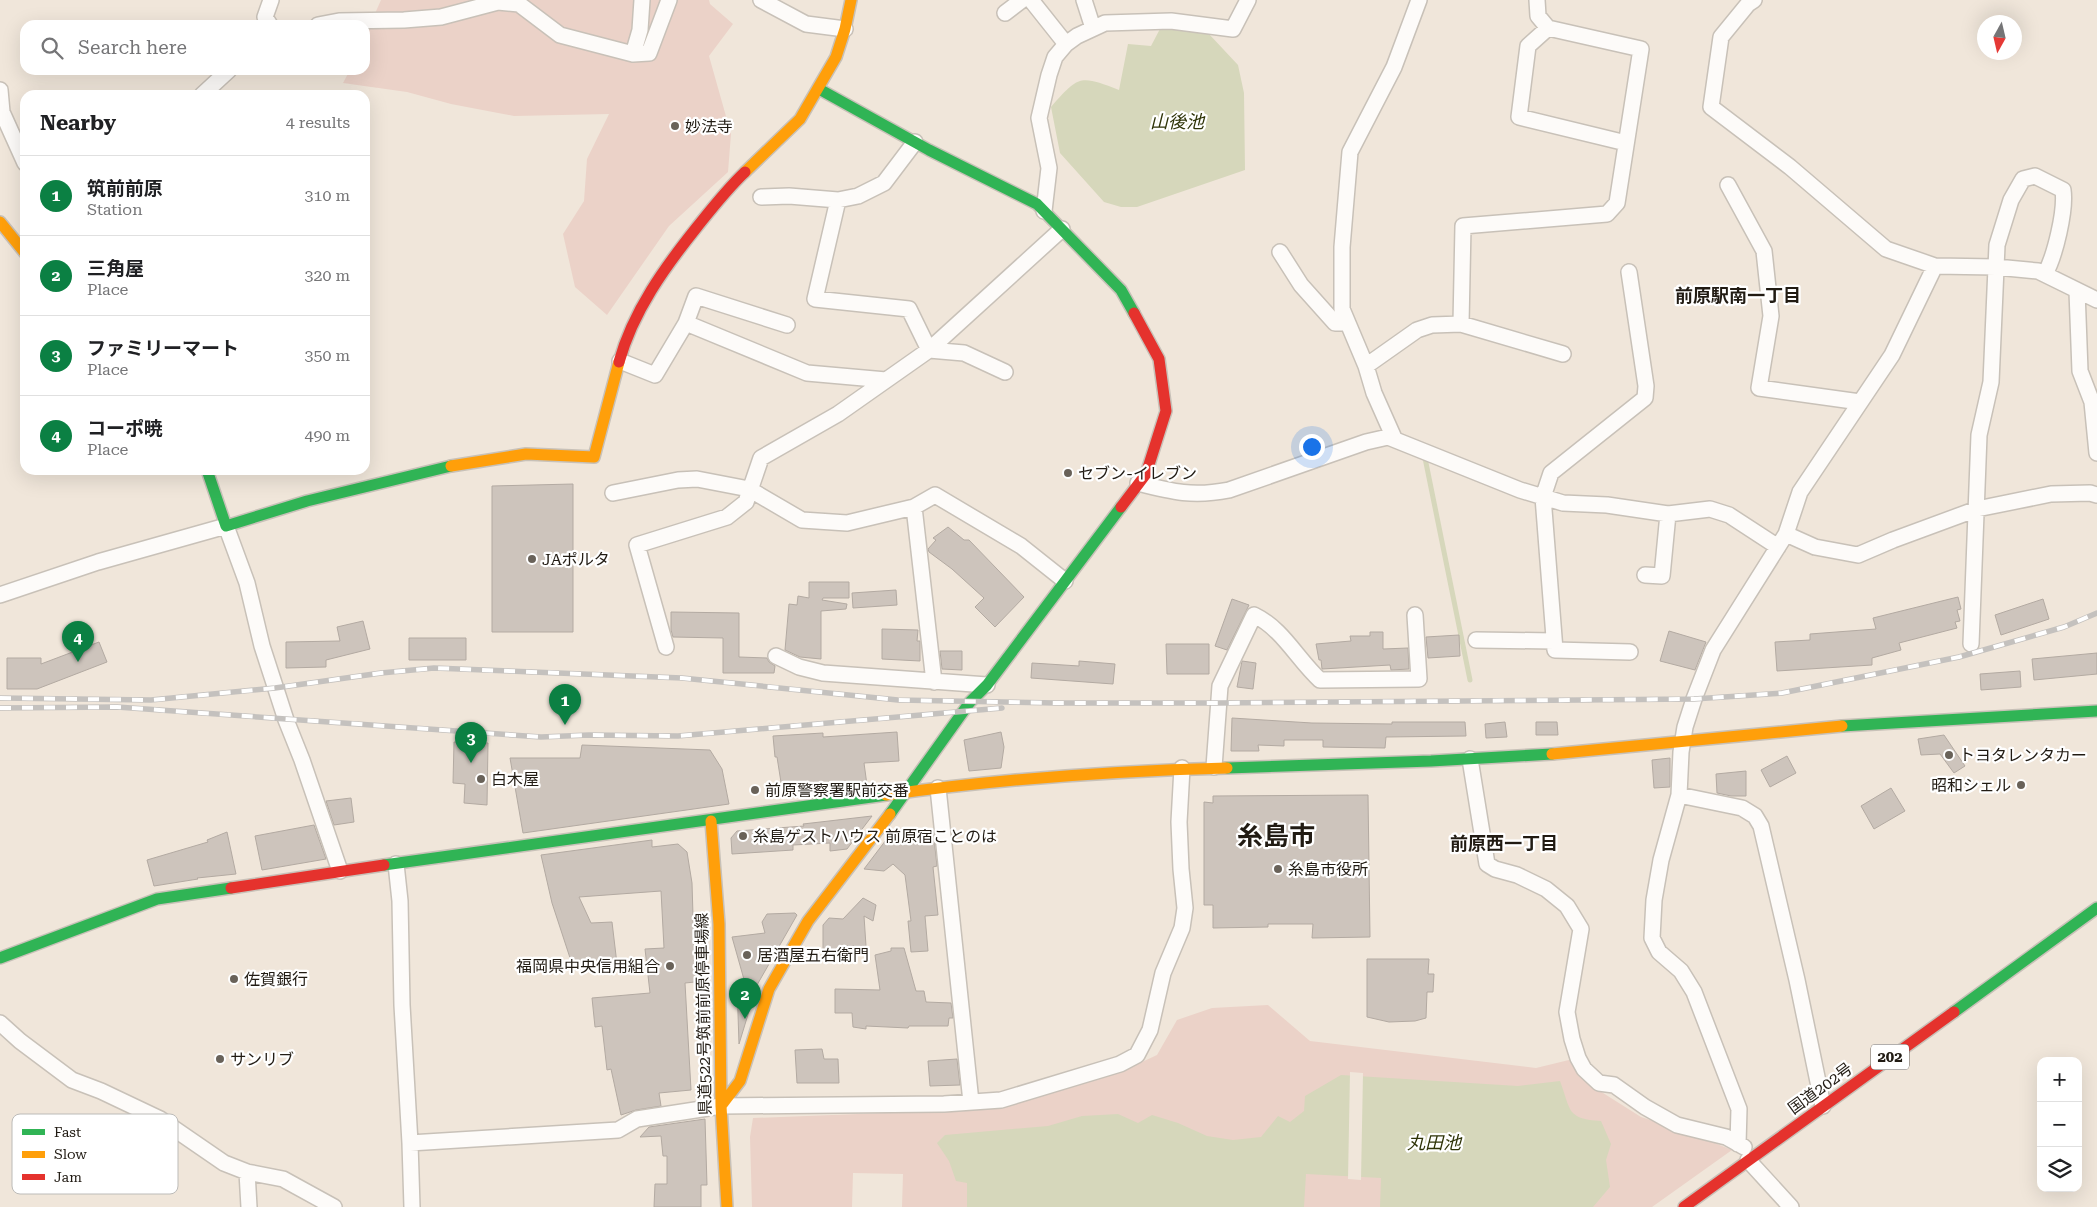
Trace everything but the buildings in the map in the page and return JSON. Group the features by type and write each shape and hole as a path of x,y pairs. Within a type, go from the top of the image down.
{"main road":[{"path":"209,475 226,526 307,501 447,467 526,454 594,457 620,361 648,293 728,188 800,118 819,89 836,57 846,29 851,0"},
{"path":"720,1106 740,1081 769,989 804,929 907,792 970,702 987,685 1146,474 1166,411 1159,359 1121,290 1037,204 915,142 819,89"},
{"path":"0,222 20,247"},
{"path":"0,958 157,899 340,871 938,788 1108,772 1182,768 1430,762 1580,752 1840,726 2097,711"},
{"name":"県道522号筑前前原停車場線","path":"711,820 719,924 720,1106 727,1207"},
{"name":"国道202号","path":"1684,1207 2097,908"}],"street":[{"path":"268,20 266,17 271,0"},
{"path":"633,54 640,30 642,0"},
{"path":"339,20 404,20 441,17 498,2 519,4 560,35 633,54 649,53 669,0"},
{"path":"761,0 806,24 846,29"},
{"path":"1005,13 1022,0"},
{"path":"1031,0 1066,44"},
{"path":"1084,0 1094,28"},
{"path":"1044,211 1049,168 1038,118 1049,75 1056,57 1066,44 1077,36 1105,23 1171,22 1233,29 1248,0"},
{"path":"1394,438 1374,393 1366,366 1342,309 1342,247 1350,152 1394,67 1419,0"},
{"path":"1461,324 1463,226 1607,214 1617,203 1641,49 1548,28 1538,16 1537,0"},
{"path":"1754,0 1748,4 1721,37 1711,107 1790,167 1886,249 1935,266 1996,267 2038,271 2097,300"},
{"path":"1548,28 1528,46 1520,117 1626,143"},
{"path":"207,90 224,75"},
{"path":"0,90 2,112 20,152"},
{"path":"761,198 789,196 838,200 858,196 884,183 915,142"},
{"path":"1971,644 1979,435 1991,382 1997,245 2011,200 2023,179 2035,176 2063,190 2065,202 2050,265 2045,274"},
{"path":"1728,185 1764,251 1771,316 1759,388 1860,402"},
{"path":"838,200 815,299 909,309 929,350"},
{"path":"666,647 637,545 727,517 746,502 760,458 838,414 929,350 1062,229"},
{"path":"1280,252 1301,285 1335,323 1348,323"},
{"path":"1738,1144 1739,1109 1694,992 1681,971 1659,952 1652,938 1654,900 1661,860 1679,795 1682,742 1685,727 1713,650 1782,540 1800,492 1892,355 1935,266"},
{"path":"1629,272 1646,386 1645,398 1551,473 1543,497 1554,650 1630,652"},
{"path":"2077,291 2080,371 2092,402 2097,453"},
{"path":"620,361 655,375 686,322 696,296 787,325"},
{"path":"686,322 807,373 886,380"},
{"path":"1366,366 1417,330 1432,325 1461,324 1563,354"},
{"path":"929,350 964,353 1005,372"},
{"path":"1138,483 1188,495 1214,493 1229,490 1366,442 1388,437 1510,486 1563,503 1607,505 1668,514 1710,509 1729,515 1782,540 1858,555 1977,509 2051,494 2090,493 2097,495"},
{"path":"613,493 678,480 697,479 749,489 802,520 848,523 914,506 935,495 1021,546 1065,581"},
{"path":"914,506 934,682"},
{"path":"1645,575 1662,576 1668,514"},
{"path":"0,595 98,562 226,526 247,583 262,646 286,720 302,760 340,871"},
{"path":"1214,767 1220,686 1254,615 1265,620 1287,641 1320,680 1419,679 1415,615"},
{"path":"1476,640 1554,641"},
{"path":"776,656 800,667 823,674 987,685"},
{"path":"1470,759 1487,864 1496,869 1517,875 1546,889 1567,906 1581,929 1567,1012 1575,1048 1584,1069 1599,1082 1614,1085 1645,1107 1677,1125 1726,1137 1738,1144 1752,1157 1791,1207"},
{"path":"410,1143 618,1130 637,1119 720,1106 944,1104 1001,1100 1120,1064 1137,1055 1150,1030 1163,972 1182,928 1185,908 1179,822 1182,768"},
{"path":"938,788 970,1102"},
{"path":"1679,795 1742,808 1755,816 1761,826 1795,970 1822,1106"},
{"path":"396,864 400,901 402,1005 412,1207"},
{"path":"0,1023 20,1041 72,1080 151,1114"},
{"path":"178,1131 224,1163 247,1172 283,1180 334,1207"},
{"path":"247,1172 249,1207"}],"shaded area":[{"path":"381,0 709,0 710,4 733,24 709,56 731,134 728,172 669,226 607,315 575,287 563,234 584,201 587,159 609,114 514,116 451,104 407,92 343,83 347,75 370,75 370,25"},
{"path":"1268,1005 1310,1041 1536,1068 1573,1059 1576,1070 1592,1086 1641,1117 1690,1133 1732,1150 1652,1207 902,1207 903,1174 853,1173 852,1207 752,1207 750,1137 753,1118 986,1109 1129,1068 1157,1055 1177,1020 1212,1008"}],"water":[{"name":"山後池","path":"1161,27 1209,34 1238,65 1244,93 1245,170 1137,207 1121,207 1104,202 1060,153 1051,107 1068,89 1081,81 1088,80 1119,90 1128,44 1151,46"},
{"name":"丸田池","path":"1341,1075 1518,1086 1560,1081 1571,1111 1581,1118 1601,1121 1611,1144 1606,1160 1610,1187 1593,1207 1380,1207 1381,1178 1306,1174 1304,1207 967,1207 967,1183 956,1181 949,1161 937,1143 945,1135 1048,1126 1082,1116 1118,1114 1138,1123 1152,1115 1178,1123 1207,1136 1233,1140 1261,1137 1278,1116 1290,1122 1304,1111 1305,1096"}],"pier":[{"path":"1350,1072 1363,1073 1361,1180 1348,1179"}],"waterway":[{"path":"1425,458 1470,680"}],"railway":[{"path":"0,698 151,700 275,688 381,673 434,668 682,678 898,700 1056,703 1218,703 1694,699 1782,693 1959,657 2064,627 2097,613"},
{"path":"0,708 117,707 541,737 589,735 678,736 1002,708"}],"traffic: fast":[{"path":"819,89 929,150 1037,204 1121,290 1134,313"},
{"path":"209,475 226,526 307,501 451,466"},
{"path":"890,814 970,702 987,685 1121,507"},
{"path":"1842,726 2097,711"},
{"path":"1227,768 1431,761 1552,754"},
{"path":"384,865 886,795"},
{"path":"0,958 157,899 231,888"},
{"path":"1954,1012 2097,908"}],"traffic: slow":[{"path":"745,172 800,119 836,57 845,29 851,0"},
{"path":"0,222 20,247"},
{"path":"451,466 526,454 594,457 619,362"},
{"path":"1552,754 1842,726"},
{"path":"886,795 971,784 1056,777 1227,768"},
{"path":"721,1106 740,1081 769,989 808,921 890,814"},
{"path":"711,821 719,924 721,1106 727,1207"}],"traffic: jam":[{"path":"619,362 625,343 651,290 714,205 745,172"},
{"path":"1121,507 1146,474 1166,411 1159,359 1134,313"},
{"path":"231,888 384,865"},
{"path":"1684,1207 1954,1012"}],"place":[{"name":"妙法寺","path":"675,126"},
{"name":"セブン-イレブン","path":"1068,473"},
{"name":"JAポルタ","path":"532,559"},
{"name":"コーポ暁","path":"78,662"},
{"name":"筑前前原","path":"565,725"},
{"name":"トヨタレンタカー","path":"1949,755"},
{"name":"ファミリーマート","path":"471,763"},
{"name":"白木屋","path":"481,779"},
{"name":"昭和シェル","path":"2021,785"},
{"name":"前原警察署駅前交番","path":"755,790"},
{"name":"糸島ゲストハウス 前原宿ことのは","path":"743,836"},
{"name":"糸島市役所","path":"1278,869"},
{"name":"居酒屋五右衛門","path":"747,955"},
{"name":"福岡県中央信用組合","path":"670,966"},
{"name":"佐賀銀行","path":"234,979"},
{"name":"三角屋","path":"745,1019"},
{"name":"サンリブ","path":"220,1059"}],"district":[{"name":"前原駅南一丁目","path":"1738,296"},
{"name":"糸島市","path":"1276,836"},
{"name":"前原西一丁目","path":"1504,844"}]}
